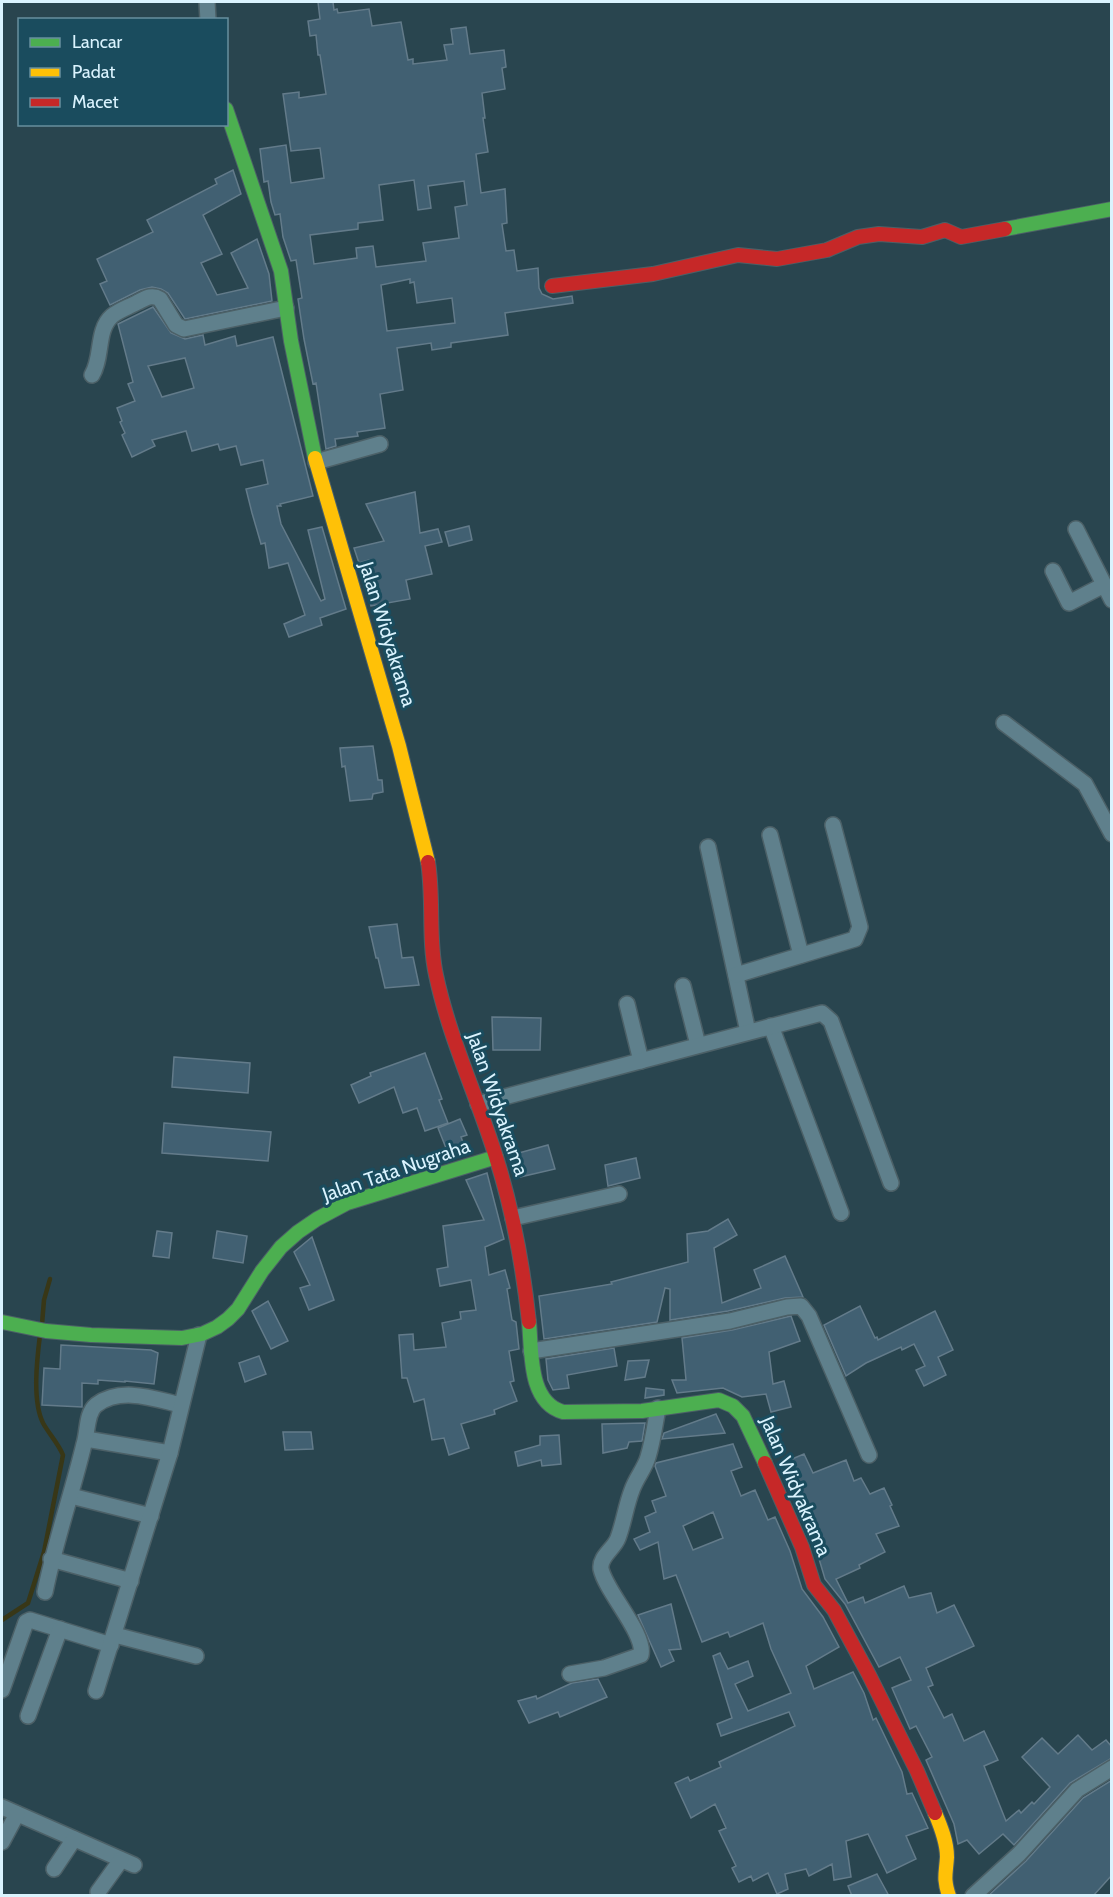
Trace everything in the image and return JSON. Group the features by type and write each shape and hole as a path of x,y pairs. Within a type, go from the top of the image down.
{"street":[{"path":"207,2 208,18"},
{"name":"Jalan Widyakrama","path":"228,115 266,219 281,271 291,341 316,462 428,857 432,887 432,945 435,973 445,1011 496,1157 513,1218 526,1296 536,1384 545,1402 553,1409 563,1412 626,1412 719,1400 730,1403 741,1411 802,1547 814,1585 834,1610 869,1675 942,1829 947,1855 944,1880 950,1896"},
{"path":"552,286 652,274 738,255 777,259 827,250 858,237 879,234 922,237 941,230 961,237 1112,209"},
{"path":"92,375 97,367 105,325 110,319 146,298 160,299 176,325 184,329 286,308"},
{"path":"316,462 380,444"},
{"path":"1076,529 1112,600"},
{"path":"1053,571 1069,603 1104,585"},
{"path":"1004,723 1085,784 1112,834"},
{"path":"736,975 855,939 859,934 860,927 833,825"},
{"path":"770,835 801,956"},
{"path":"708,847 748,1032"},
{"path":"683,986 698,1045"},
{"path":"627,1004 641,1060"},
{"path":"478,1104 822,1013 831,1021 891,1183"},
{"path":"771,1026 841,1213"},
{"name":"Jalan Tata Nugraha","path":"2,1322 43,1332 71,1335 182,1338 214,1330 228,1320 273,1256 306,1225 347,1203 496,1157"},
{"path":"513,1218 620,1194"},
{"path":"531,1351 730,1321 787,1307 801,1306 809,1316 869,1455"},
{"path":"96,1691 170,1453 199,1335"},
{"path":"45,1592 51,1559 86,1439 90,1413 96,1405 121,1396 139,1395 181,1405"},
{"path":"570,1674 604,1668 641,1655 639,1642 627,1616 612,1593 601,1569 601,1562 617,1539 633,1488 648,1459 658,1408"},
{"path":"86,1439 170,1453"},
{"path":"71,1496 151,1516"},
{"path":"51,1559 131,1581"},
{"path":"2,1690 26,1622 30,1620 60,1629 196,1656"},
{"path":"28,1716 60,1629"},
{"path":"973,1896 1019,1854 1077,1790 1112,1768"},
{"path":"2,1807 127,1862 98,1892"},
{"path":"2,1842 17,1814"},
{"path":"54,1869 74,1839"}],"building":[{"path":"318,2 333,2 334,10 337,9 338,13 369,9 372,26 401,22 408,60 413,59 413,64 447,60 444,45 453,44 451,29 466,27 470,54 504,50 506,67 502,68 505,89 482,93 488,152 476,154 481,193 505,189 507,223 502,224 506,251 514,250 517,271 538,268 539,288 542,294 553,299 572,296 573,303 505,313 508,335 451,343 451,347 432,350 431,343 397,348 403,390 380,394 385,428 357,432 358,436 335,439 336,446 326,449 316,383 313,384 304,339 298,299 302,298 296,260 291,261 283,237 280,214 275,215 268,181 264,182 260,149 286,145 291,183 324,178 320,148 291,151 283,94 299,92 299,98 326,94 316,35 310,36 308,21 320,19","holes":["414,180 418,210 431,208 428,186 464,181 467,205 455,207 459,238 423,243 426,261 376,267 373,246 356,248 357,258 314,264 310,235 358,229 358,223 383,220 379,185","410,279 410,283 414,282 417,303 452,298 455,323 387,331 381,285"]},
{"path":"233,170 241,194 203,215 222,254 201,263 217,295 248,288 231,253 257,239 269,274 272,301 185,319 168,293 152,287 140,290 110,305 100,284 107,281 97,259 153,232 147,220 217,184 215,179"},
{"path":"153,307 171,333 185,339 203,335 205,345 235,336 237,346 273,337 313,496 277,506 281,524 321,601 325,599 308,530 322,527 346,609 320,618 322,625 289,637 284,624 305,615 288,563 269,568 265,543 261,544 246,489 268,484 263,460 241,465 236,446 220,450 218,444 192,451 186,431 152,440 155,446 132,457 122,435 125,433 117,408 135,401 128,384 133,382 118,324","holes":["185,358 194,388 162,397 148,366"]},
{"path":"415,492 420,533 438,529 442,542 425,546 432,574 406,580 410,599 371,606 367,590 375,587 369,560 359,563 354,548 384,541 366,504"},
{"path":"469,526 472,540 449,546 445,532"},
{"path":"373,746 378,780 382,780 383,792 373,794 372,799 350,801 340,748"},
{"path":"397,924 402,958 413,957 419,985 385,988 369,927"},
{"path":"492,1017 541,1018 540,1050 493,1050"},
{"path":"425,1053 448,1123 425,1131 417,1108 403,1113 394,1087 359,1103 351,1085 371,1076 370,1073"},
{"path":"174,1057 250,1063 248,1093 172,1087"},
{"path":"460,1119 467,1135 461,1137 467,1153 450,1158 438,1128"},
{"path":"164,1123 271,1132 268,1161 162,1153"},
{"path":"548,1145 555,1169 520,1177 515,1154"},
{"path":"636,1158 640,1178 608,1186 605,1165"},
{"path":"487,1173 504,1239 485,1247 489,1275 505,1270 510,1288 507,1289 512,1320 516,1322 519,1349 509,1351 514,1381 510,1382 517,1401 494,1410 495,1414 461,1424 469,1448 449,1455 444,1438 432,1440 424,1399 414,1402 407,1378 402,1378 399,1335 413,1334 414,1350 446,1347 442,1323 461,1319 460,1312 476,1310 471,1280 440,1286 437,1269 448,1267 443,1226 484,1220 466,1180"},
{"path":"728,1219 737,1235 714,1248 722,1303 761,1288 754,1270 785,1256 803,1297 785,1298 728,1311 670,1320 670,1289 665,1288 657,1322 544,1339 539,1296 612,1284 611,1282 688,1262 687,1234 708,1231"},
{"path":"157,1231 172,1233 169,1258 153,1256"},
{"path":"217,1231 247,1236 243,1263 213,1258"},
{"path":"312,1237 334,1300 309,1310 300,1288 310,1285 294,1252"},
{"path":"268,1301 288,1341 271,1349 252,1311"},
{"path":"860,1306 878,1340 935,1311 953,1350 938,1357 946,1375 924,1386 916,1370 925,1366 914,1344 902,1350 901,1347 866,1363 846,1376 824,1325"},
{"path":"791,1316 800,1341 769,1352 773,1384 784,1381 791,1407 771,1412 766,1394 742,1397 723,1388 677,1393 672,1380 686,1380 682,1338 732,1330"},
{"path":"61,1345 151,1350 158,1353 154,1384 98,1380 98,1384 82,1383 82,1407 42,1405 44,1368 60,1369"},
{"path":"614,1348 617,1366 567,1375 569,1388 553,1390 548,1380 546,1359"},
{"path":"259,1356 266,1374 245,1382 239,1363"},
{"path":"649,1360 645,1377 625,1380 628,1361"},
{"path":"646,1388 664,1390 664,1395 645,1398"},
{"path":"716,1414 725,1433 662,1439 664,1433"},
{"path":"645,1423 642,1441 629,1442 627,1448 603,1453 602,1424"},
{"path":"283,1432 311,1432 313,1449 285,1450"},
{"path":"559,1435 561,1464 542,1466 541,1460 518,1466 515,1452 540,1445 540,1436"},
{"path":"733,1444 742,1467 731,1471 741,1496 755,1490 768,1520 775,1517 790,1551 802,1589 823,1617 839,1647 806,1666 814,1689 853,1672 864,1693 873,1720 876,1718 902,1772 907,1794 912,1793 928,1828 906,1836 916,1859 887,1873 868,1834 846,1841 851,1877 834,1880 832,1864 809,1876 806,1869 785,1874 788,1889 777,1894 768,1873 753,1881 751,1876 739,1882 732,1868 736,1866 719,1831 726,1828 715,1804 691,1818 675,1783 688,1777 690,1781 721,1767 719,1762 795,1726 789,1712 721,1736 717,1724 732,1718 713,1656 720,1653 728,1669 748,1661 753,1676 735,1684 748,1711 791,1693 771,1649 763,1623 730,1637 728,1632 702,1642 676,1575 664,1579 658,1542 640,1550 634,1539 650,1532 645,1517 656,1512 652,1501 666,1496 655,1466 656,1463","holes":["713,1512 723,1538 693,1550 683,1526"]},
{"path":"804,1454 813,1473 846,1460 854,1481 861,1478 870,1494 884,1488 899,1526 876,1534 885,1552 859,1565 860,1568 836,1579 848,1603 863,1597 865,1603 904,1586 909,1598 931,1593 937,1613 954,1605 974,1646 926,1668 933,1685 928,1687 944,1718 952,1714 964,1741 984,1731 998,1760 984,1766 1006,1821 1019,1810 1021,1813 1032,1802 1034,1804 1050,1787 1022,1757 1042,1738 1058,1754 1078,1735 1092,1750 1106,1740 1112,1747 1112,1758 1070,1783 1014,1845 1003,1834 979,1854 967,1840 958,1844 954,1824 926,1760 932,1757 916,1726 910,1729 892,1688 911,1680 900,1657 879,1667 845,1604 825,1579 814,1542 780,1464"},
{"path":"671,1604 681,1649 669,1650 674,1661 661,1667 638,1615"},
{"path":"598,1679 607,1697 560,1717 558,1712 529,1723 518,1701 536,1696 537,1699 572,1683"},
{"path":"1112,1780 1112,1875 1093,1896 988,1896 1026,1861 1083,1798"},
{"path":"877,1874 889,1896 852,1896 848,1886"}],"waterway":[{"path":"42,1324 44,1300 50,1279"},
{"path":"2,1620 28,1603 44,1552 63,1455 43,1423 37,1403 36,1380 40,1335"}],"traffic: fast":[{"path":"228,115 281,271 291,341 315,458"},
{"path":"1005,229 1112,209"},
{"path":"2,1322 46,1331 91,1335 182,1338 202,1334 228,1319 238,1309 262,1271 281,1247 317,1219 347,1203 496,1157"},
{"path":"529,1322 534,1374 543,1398 552,1406 563,1412 642,1411 719,1400 733,1406 743,1416 765,1463"}],"traffic: slow":[{"path":"315,458 399,746 428,862"},
{"path":"935,1813 946,1846 945,1880 949,1896"}],"traffic: jam":[{"path":"552,286 653,274 738,255 777,259 827,250 858,237 879,234 922,237 945,230 961,237 1005,229"},
{"path":"428,862 432,948 436,975 448,1021 502,1177 517,1239 529,1322"},
{"path":"765,1463 802,1547 814,1585 834,1610 869,1675 917,1771 935,1813"}]}
